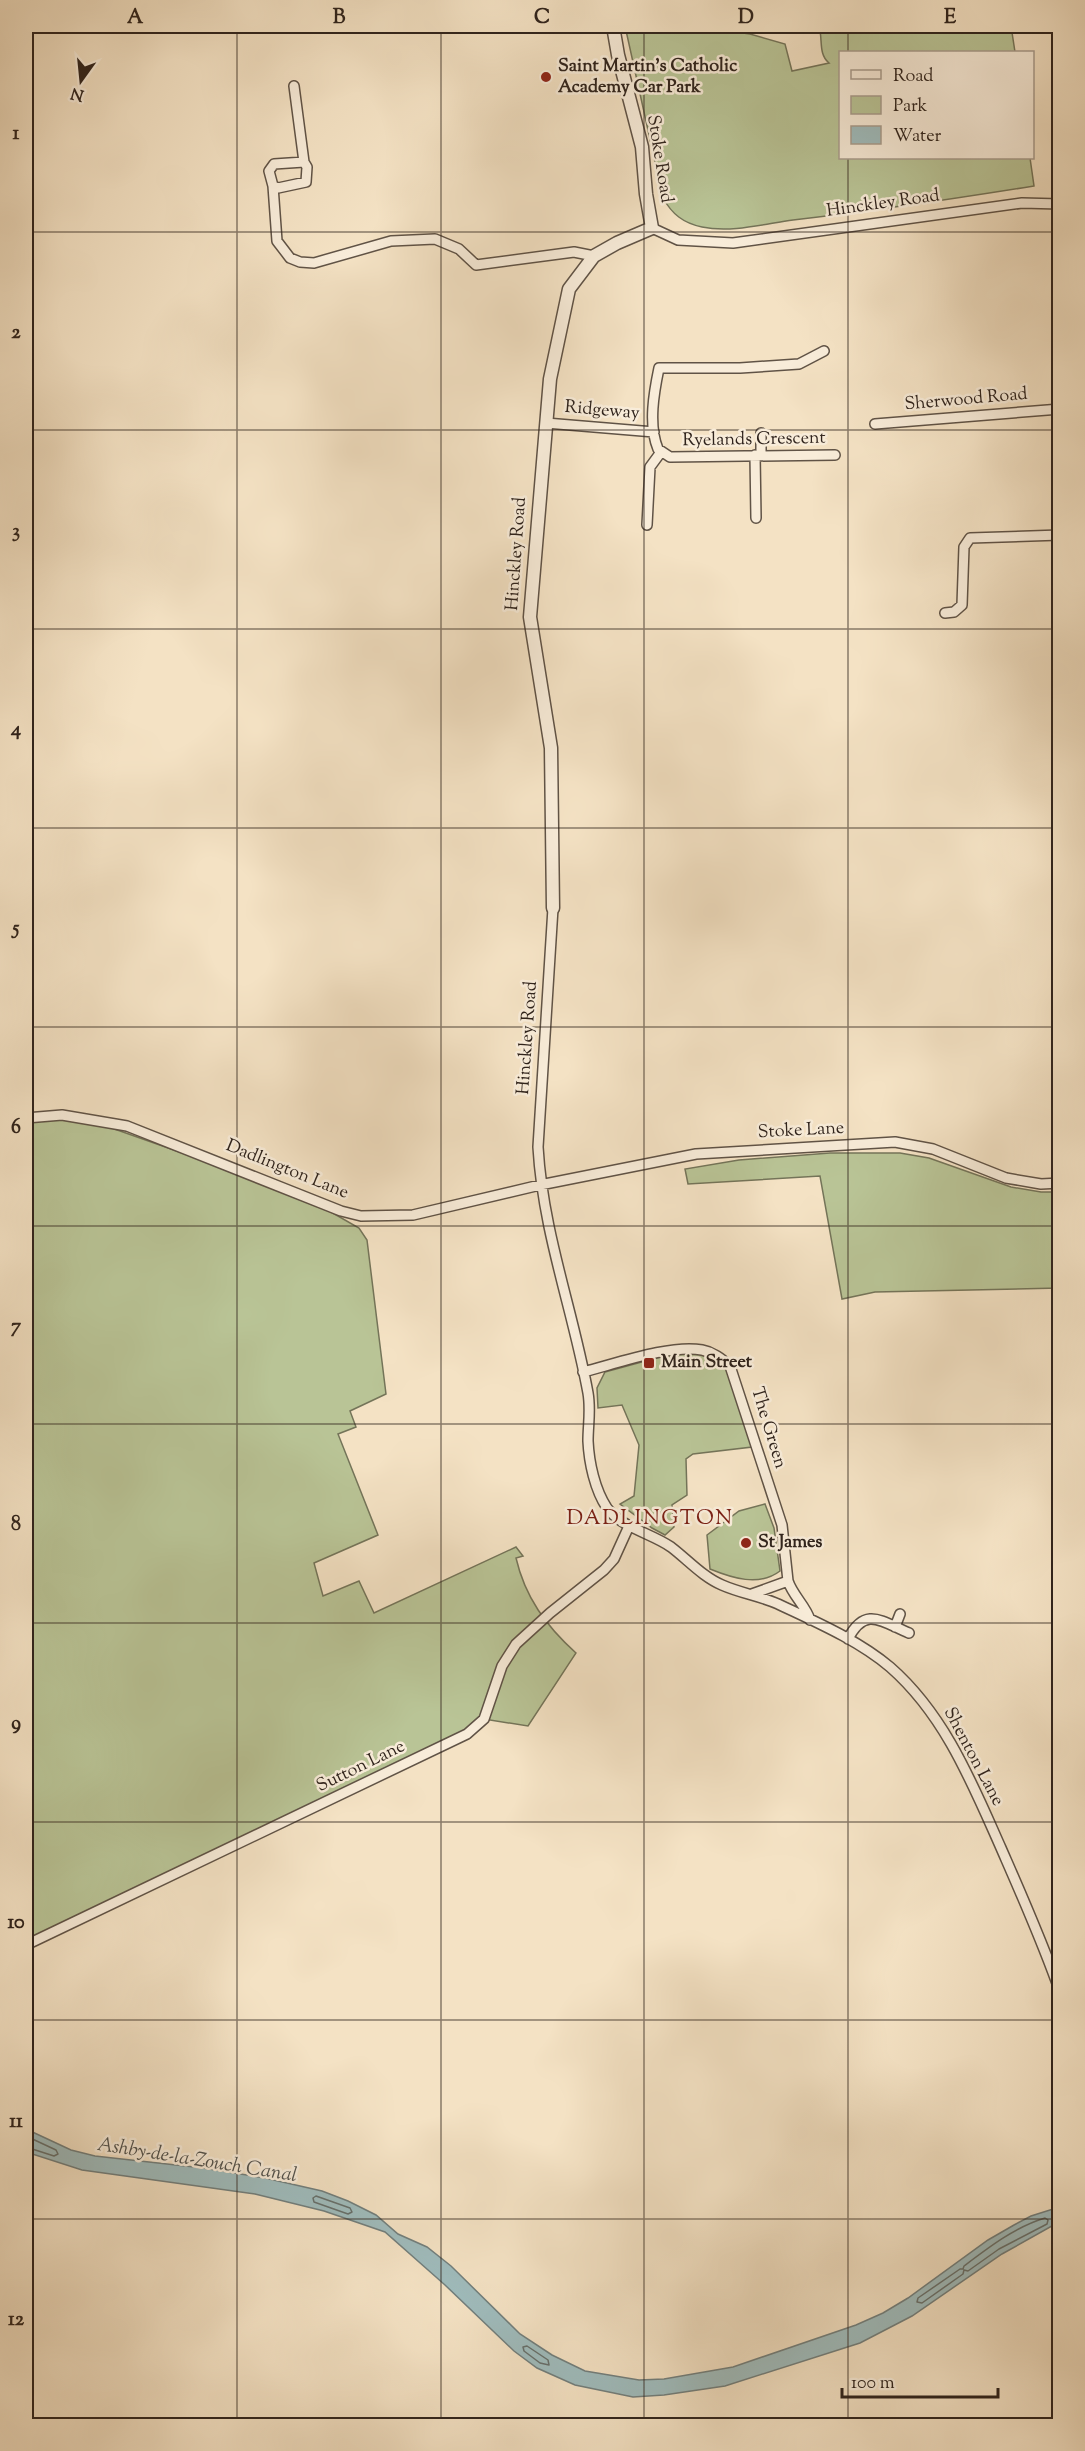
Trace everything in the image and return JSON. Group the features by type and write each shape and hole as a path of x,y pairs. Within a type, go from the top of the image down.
{"street":[{"name":"Stoke Road","path":"613,26 618,55 642,147 652,228"},
{"path":"273,186 278,188 306,182 307,167 304,162 294,86"},
{"path":"304,162 270,166 277,241 285,254 300,262 314,263 391,242 435,238 459,249 476,265 574,252 594,256"},
{"name":"Hinckley Road","path":"583,1372 559,1277 540,1185 538,1147 553,908 551,748 530,617 550,379 569,289 594,256 652,228 678,240 733,243 1022,203 1059,204"},
{"name":"Ryelands Crescent","path":"824,351 798,364 740,368 659,368 654,397 654,432 656,444 661,452 674,457 835,455"},
{"name":"Sherwood Road","path":"875,424 1059,409"},
{"name":"Ridgeway","path":"546,423 654,432"},
{"path":"756,518 761,433"},
{"path":"647,525 650,467 661,452"},
{"path":"945,613 954,612 962,605 964,547 970,538 1059,535"},
{"name":"Dadlington Lane","path":"26,1118 62,1115 128,1126 341,1211 361,1216 413,1215 540,1185"},
{"name":"Stoke Lane","path":"540,1185 696,1154 895,1142 933,1149 1006,1178 1041,1184 1059,1183"},
{"name":"The Green","path":"583,1372 681,1348 703,1350 719,1356 730,1366 782,1525 788,1581 792,1593 810,1620"},
{"path":"583,1372 590,1410 588,1438 593,1474 607,1507 629,1526 669,1546 716,1582 752,1594 788,1581"},
{"name":"Sutton Lane","path":"26,1945 467,1734 484,1719 502,1666 516,1644 550,1613 604,1570 614,1559 629,1526"},
{"name":"Shenton Lane","path":"752,1594 778,1604 848,1639 882,1661 907,1683 944,1730 979,1796 1036,1926 1059,1992"},
{"path":"895,1627 900,1614"},
{"path":"848,1639 856,1623 865,1619 876,1619 909,1633"}],"green space":[{"path":"625,26 691,26 750,34 785,44 792,71 829,63 823,55 819,26 1011,26 1015,51 839,51 839,159 1030,159 1034,186 853,213 724,229 713,229 689,223 674,213 663,198"},
{"path":"80,1120 106,1126 205,1161 331,1212 359,1228 367,1240 386,1394 350,1411 356,1427 338,1434 378,1535 314,1563 323,1596 359,1581 374,1613 516,1547 523,1556 516,1558 531,1598 555,1632 576,1653 528,1726 484,1719 467,1734 26,1945 26,1121"},
{"path":"830,1153 900,1153 929,1158 1011,1187 1041,1192 1059,1192 1059,1288 875,1292 842,1299 820,1176 688,1184 685,1169 739,1160"},
{"path":"682,1351 714,1358 729,1369 740,1396 752,1447 693,1454 686,1459 687,1495 672,1505 674,1527 665,1535 620,1504 634,1496 639,1445 622,1405 598,1408 597,1388 605,1372"},
{"path":"765,1504 774,1528 780,1571 772,1576 754,1580 736,1578 710,1569 707,1535 739,1511"}],"water":[{"path":"26,2129 71,2150 95,2156 203,2168 265,2178 322,2191 348,2201 376,2215 398,2234 427,2247 451,2266 520,2334 552,2355 585,2371 639,2380 664,2379 733,2367 856,2325 908,2298 988,2240 1031,2216 1053,2209 1059,2211 1059,2222 1002,2254 912,2316 860,2343 725,2386 633,2397 575,2385 537,2368 514,2351 385,2232 324,2211 255,2194 82,2170 26,2152"}],"place":[{"name":"Saint Martin’s Catholic Academy Car Park","path":"546,77"},
{"name":"Main Street","path":"649,1363"},
{"name":"St James","path":"746,1543"}],"district":[{"name":"DADLINGTON","path":"650,1519"}],"water label":[{"name":"Ashby-de-la-Zouch Canal","path":"197,2161"}]}
